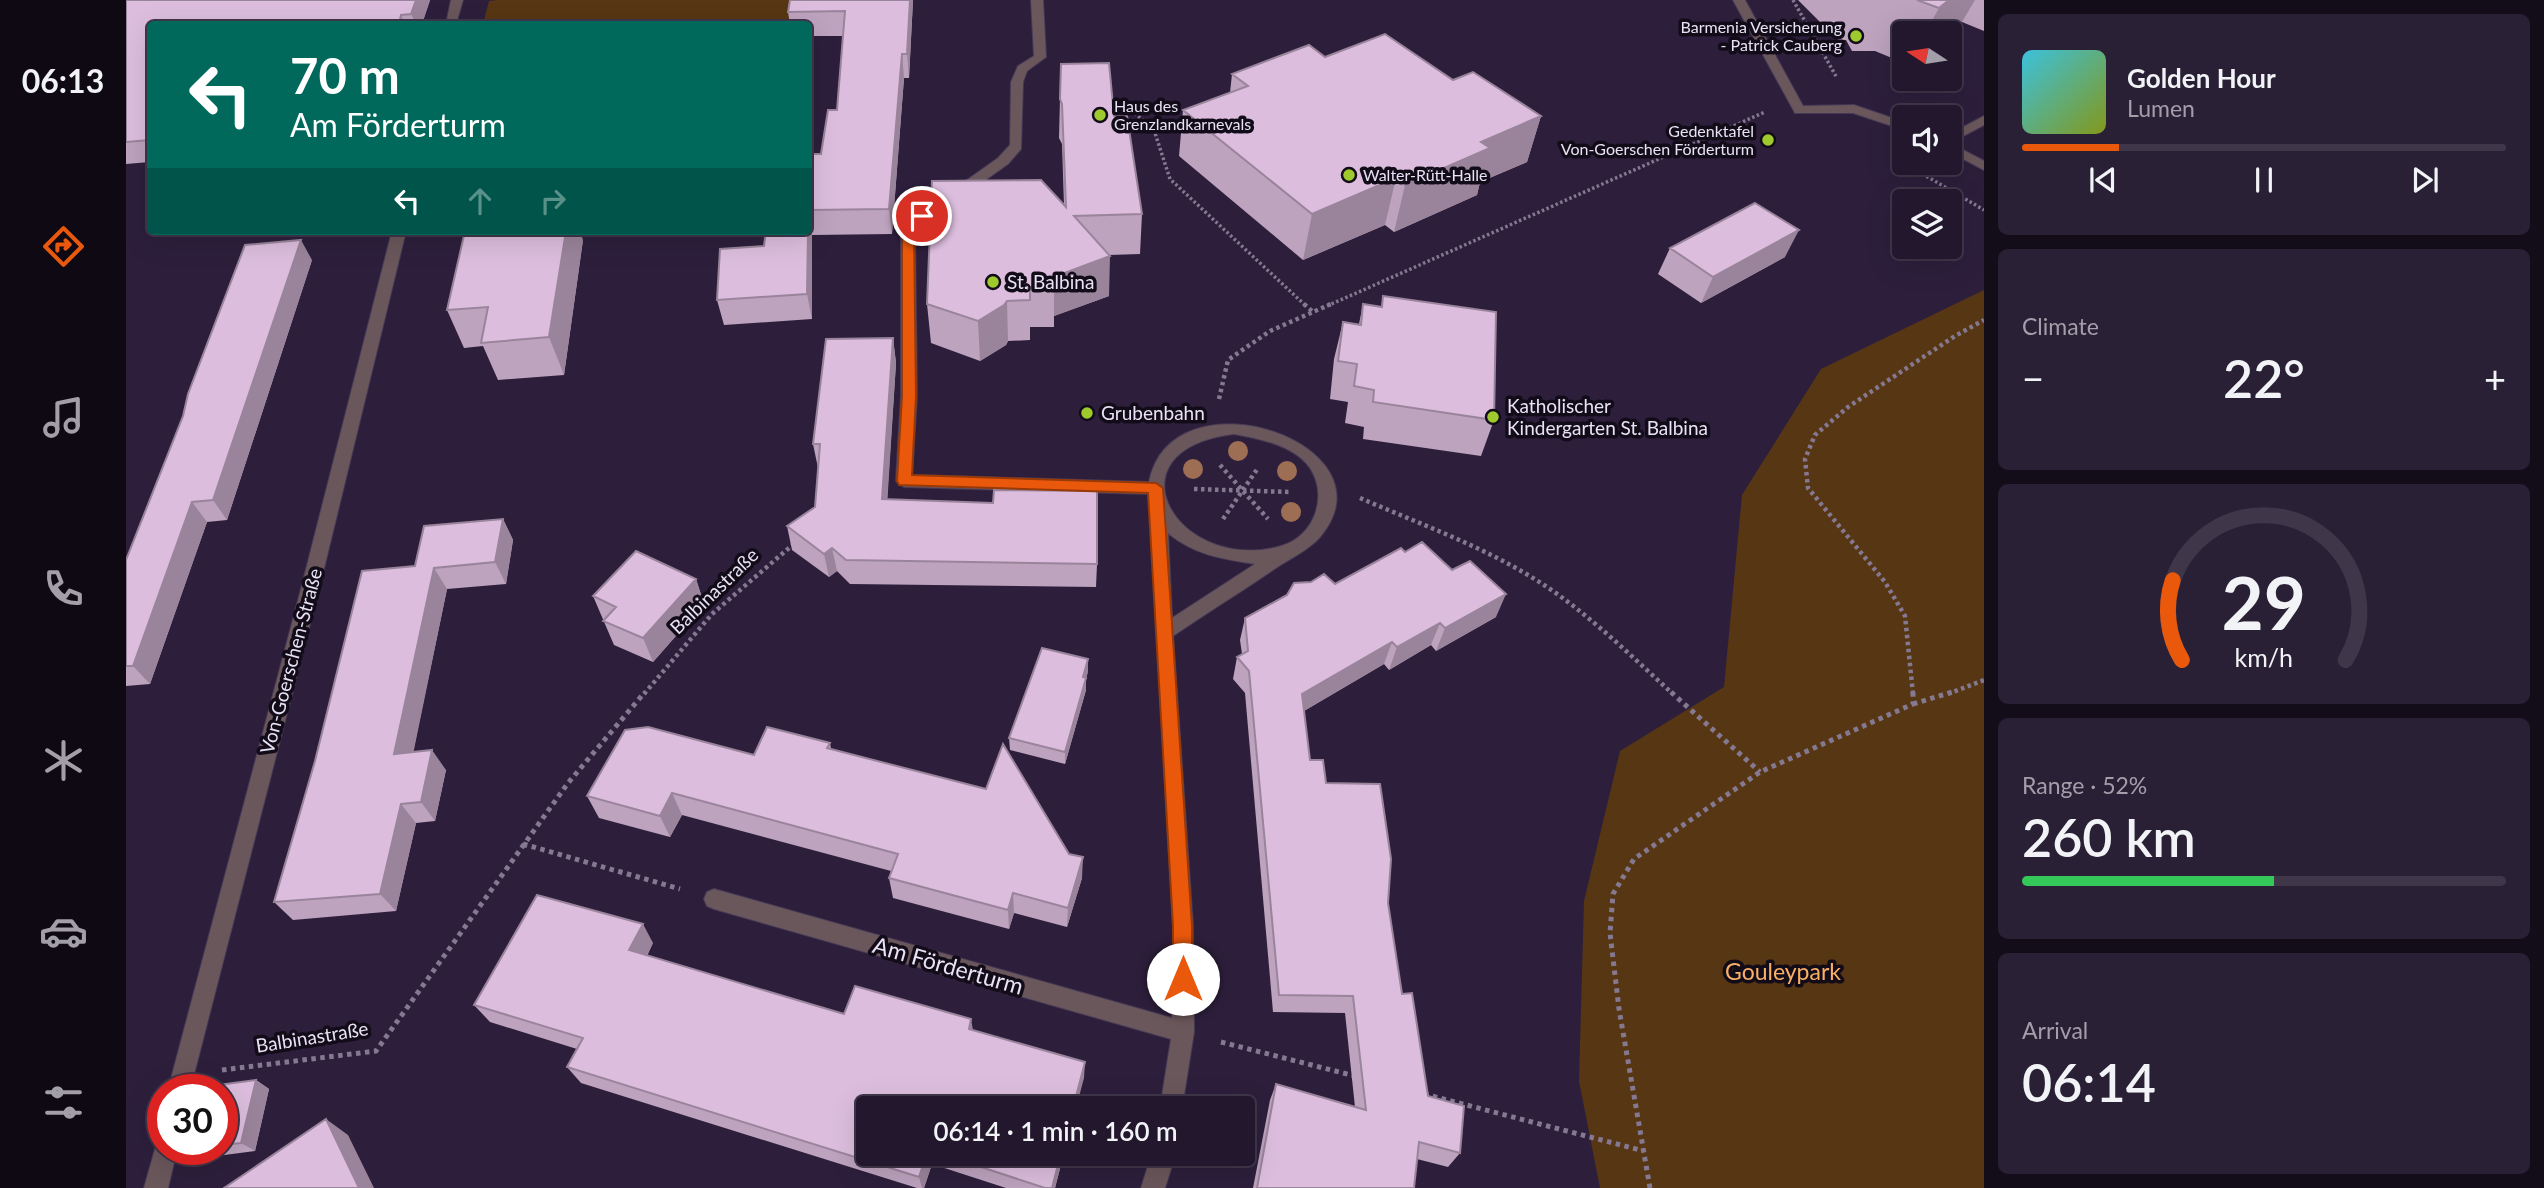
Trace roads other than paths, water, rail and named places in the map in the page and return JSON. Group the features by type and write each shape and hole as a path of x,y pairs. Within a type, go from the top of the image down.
{"street":[{"path":"452,21 457,0"},
{"path":"1037,0 1040,57 1022,69 1017,82 1016,146 1003,161 972,183 936,201 908,231 909,396 904,481 1157,497"},
{"path":"1739,0 1799,110 1854,109 1892,122"},
{"path":"1962,132 1984,120"},
{"path":"1962,154 1984,166"},
{"name":"Von-Goerschen-Straße","path":"183,1074 310,589 398,235"},
{"path":"1164,633 1310,538 1323,524 1329,509 1330,492 1324,475 1314,460 1299,446 1279,436 1257,430 1212,430 1173,449 1160,467 1157,497 1164,633 1182,926 1183,1032 1173,1096"},
{"path":"1157,497 1168,521 1182,535 1201,547 1223,554 1260,556 1293,548"},
{"name":"Am Förderturm","path":"714,899 1183,1032"},
{"path":"156,1188 161,1165"},
{"path":"1153,1188 1160,1166"}],"place":[{"name":"Barmenia Versicherung - Patrick Cauberg","path":"1856,36"},
{"name":"Haus des Grenzlandkarnevals","path":"1100,115"},
{"name":"Gedenktafel Von-Goerschen Förderturm","path":"1768,140"},
{"name":"Walter-Rütt-Halle","path":"1349,175"},
{"name":"St. Balbina","path":"993,282"},
{"name":"Grubenbahn","path":"1087,413"},
{"name":"Katholischer Kindergarten St. Balbina","path":"1493,417"}],"park label":[{"name":"Gouleypark","path":"1783,972"}]}
